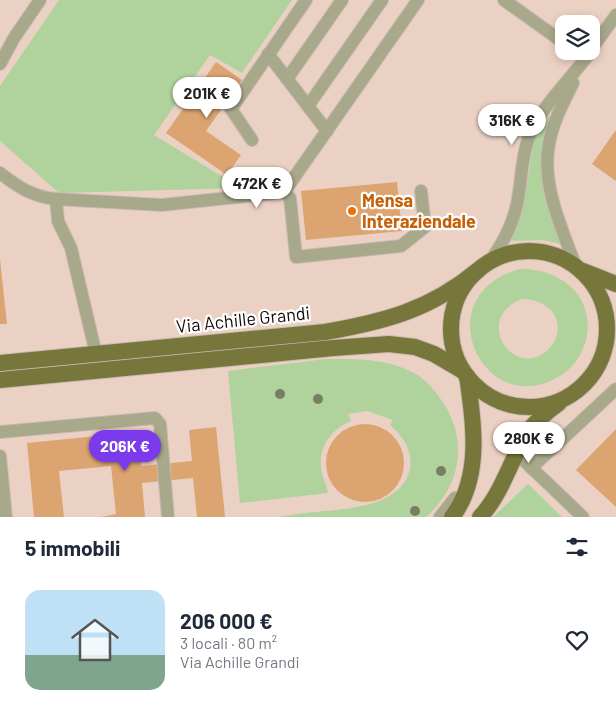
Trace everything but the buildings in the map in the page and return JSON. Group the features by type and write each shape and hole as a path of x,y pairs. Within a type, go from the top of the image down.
{"main road":[{"path":"452,517 460,507 468,488 472,461 472,426 465,374 452,342 452,318 458,296 483,267 517,252 533,252 562,259 616,284"},
{"name":"Via Achille Grandi","path":"0,364 354,327 418,309 442,298 483,267"},
{"path":"578,268 598,293 606,321 604,350 590,376"},
{"name":"Via Achille Grandi","path":"0,380 380,345 415,347 434,354 465,374"},
{"path":"481,516 495,497 530,429 542,415 568,396 590,376 616,347"},
{"path":"465,374 488,395 514,405 542,406 568,396"}],"street":[{"path":"0,64 14,38 40,0"},
{"path":"252,140 231,109 306,0"},
{"path":"287,79 342,0"},
{"path":"308,106 382,0"},
{"path":"0,173 24,191 43,198 56,199 162,205 284,192 418,0"},
{"path":"504,0 555,37"},
{"path":"600,35 616,15"},
{"path":"0,50 14,38"},
{"path":"268,54 327,131"},
{"path":"483,267 507,236 517,205 524,154 531,133 540,116 581,60"},
{"path":"578,268 550,191 548,158 552,130 583,60"},
{"path":"284,192 290,198 296,257 401,246 425,227 421,191"},
{"path":"56,199 58,221 71,248 96,354"},
{"path":"531,468 616,389"},
{"path":"0,432 155,418 160,424 168,517"},
{"path":"517,454 583,517"},
{"path":"0,456 6,517"},
{"path":"440,517 458,494 472,461"}],"shaded area":[{"path":"0,0 616,0 616,517 0,517"}],"green space":[{"path":"59,0 292,0 242,73 210,55 154,135 241,188 59,193 0,141 0,86"},
{"path":"550,115 542,173 565,245 543,240 509,241 527,186 533,143"},
{"path":"520,269 549,273 561,279 572,288 586,310 588,324 582,352 566,371 556,378 529,386 506,382 487,368 475,349 470,326 475,303 491,283","holes":["522,299 537,301 549,308 558,326 557,334 551,347 544,353 531,358 519,357 509,351 502,342 499,330 500,318 508,307"]},
{"path":"326,359 374,361 397,366 422,378 432,387 442,401 456,431 457,462 454,477 447,491 438,505 426,517 279,517 375,503 391,495 403,484 411,462 406,444 390,425 393,420 367,411 348,414 351,421 338,428 325,445 322,452 321,467 328,493 240,503 228,371"},
{"path":"528,484 562,517 493,517"}],"place":[{"name":"Mensa Interaziendale","path":"352,211"}]}
